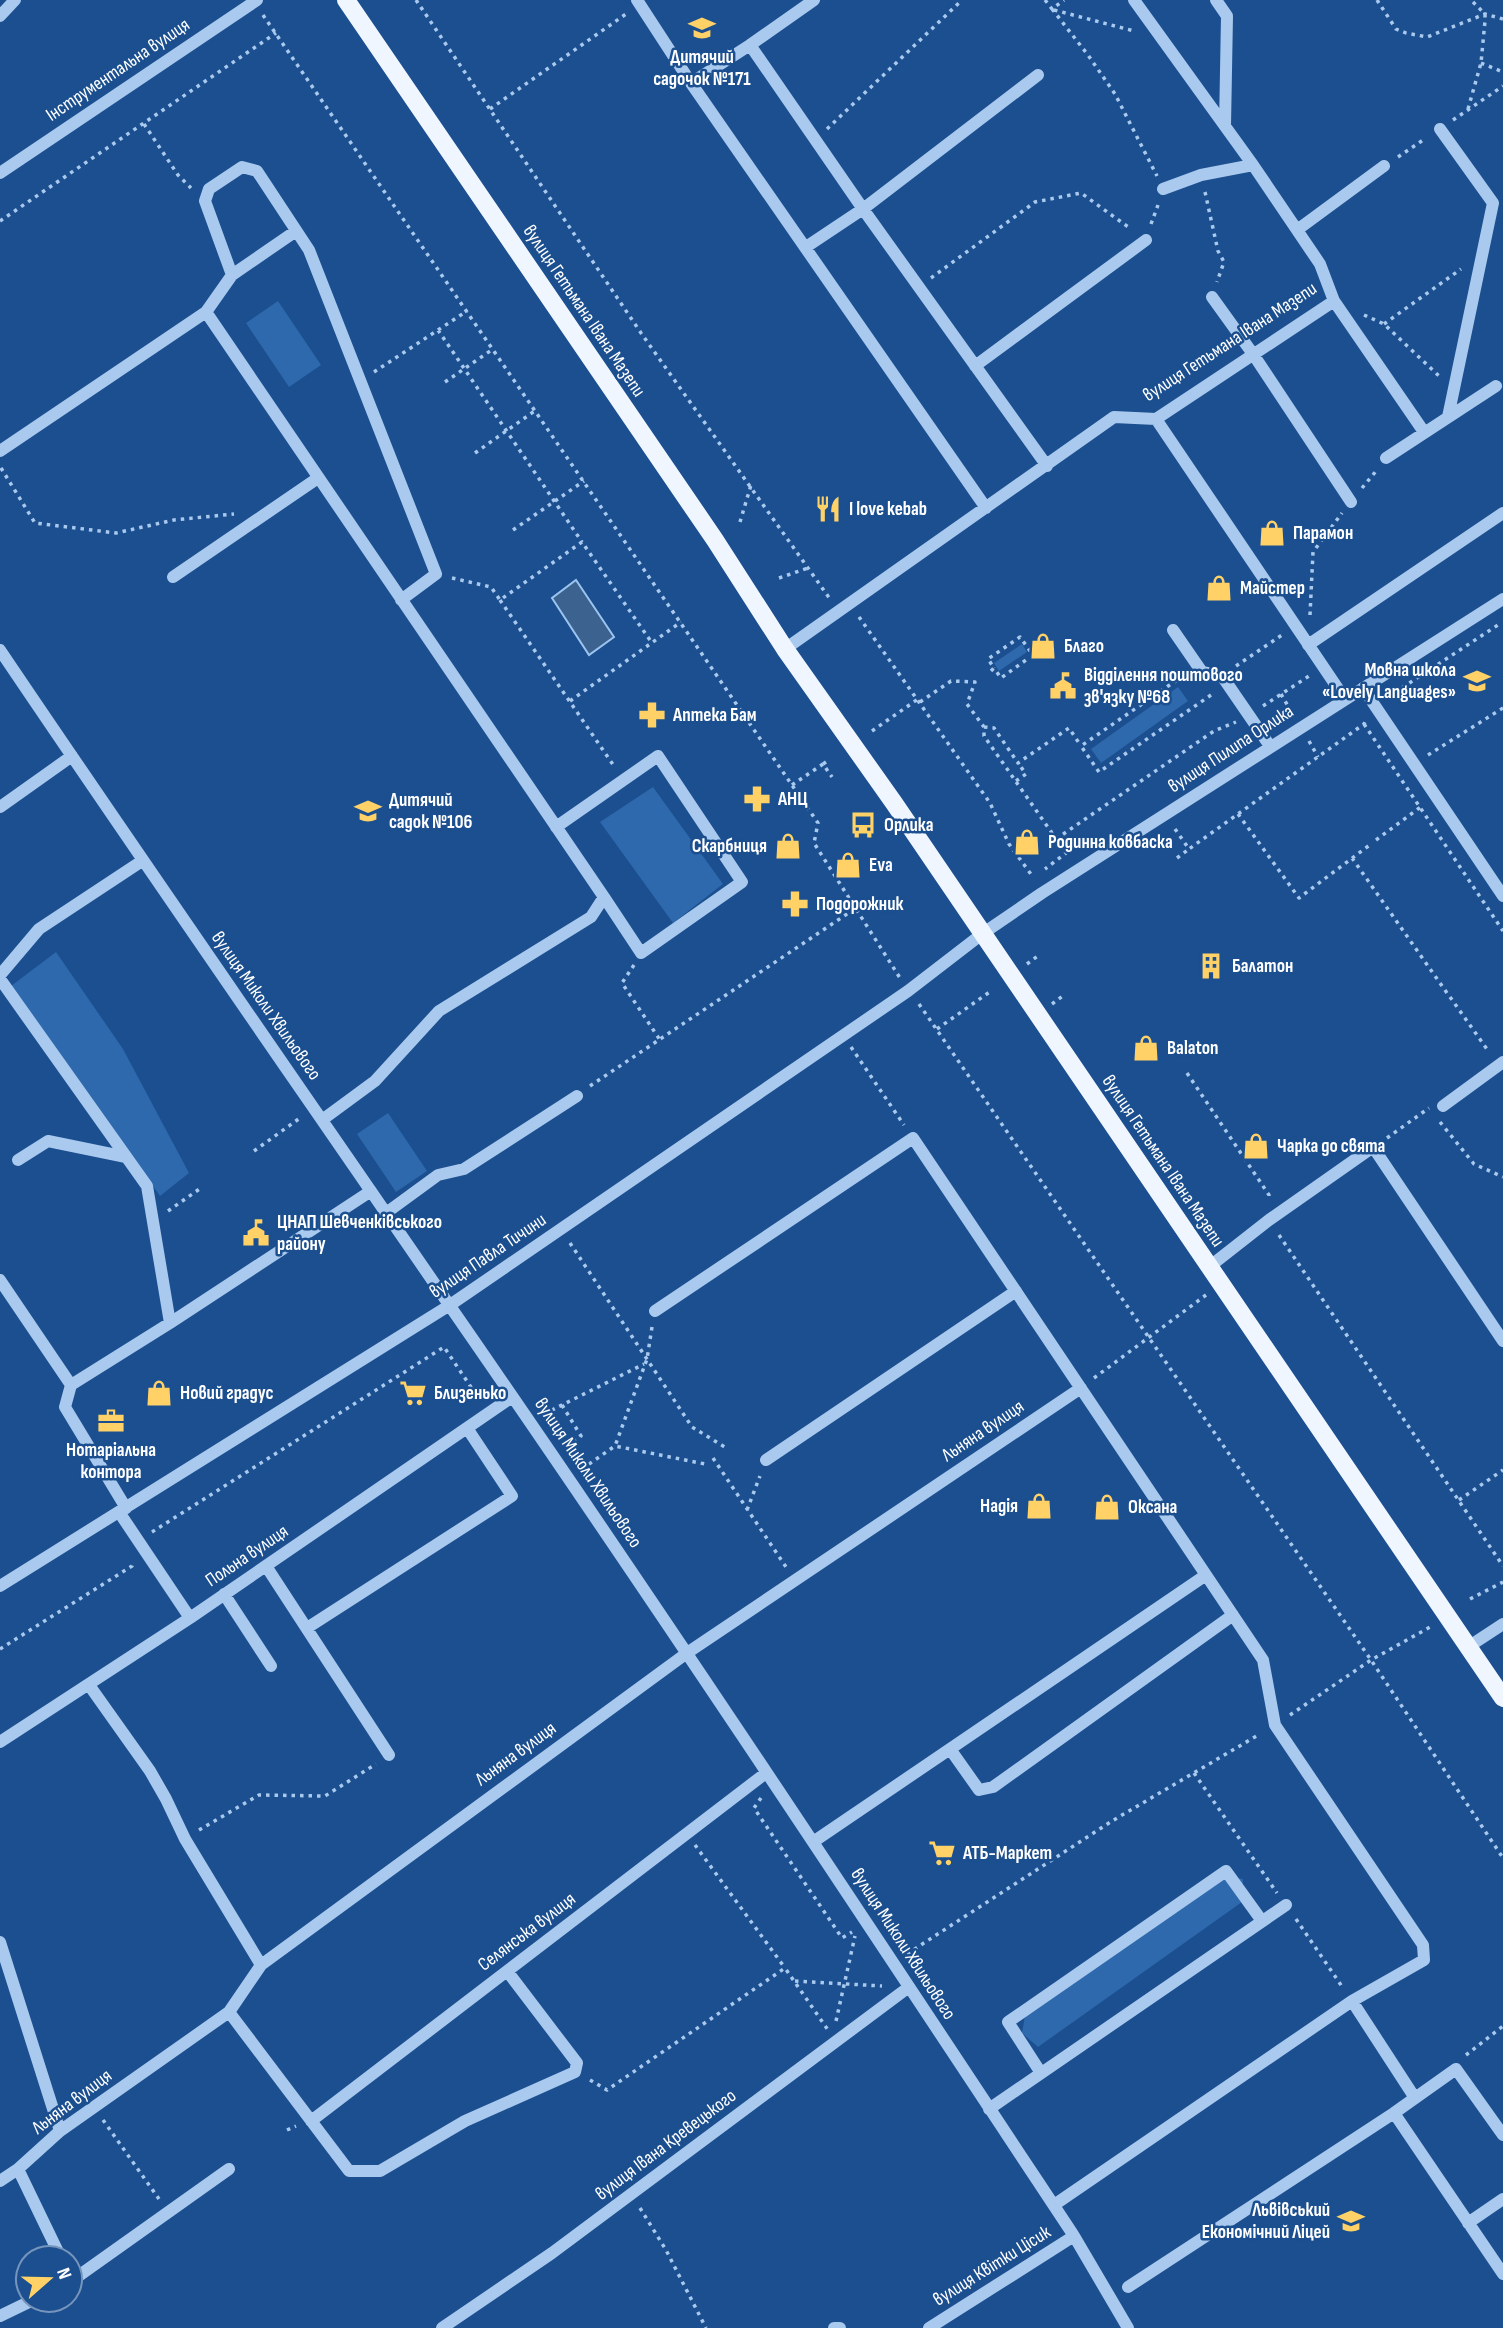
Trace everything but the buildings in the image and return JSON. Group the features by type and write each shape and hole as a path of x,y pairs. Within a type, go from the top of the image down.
{"main road":[{"name":"вулиця Гетьмана Івана Мазепи","path":"346,0 715,540 785,649 1503,1698"}],"street":[{"path":"0,16 15,0"},
{"name":"Інструментальна вулиця","path":"0,173 257,0"},
{"path":"691,83 814,0"},
{"name":"вулиця Гетьмана Івана Мазепи","path":"785,649 1114,417 1156,419 1334,301 1320,264 1253,165 1134,0"},
{"path":"1216,0 1227,16 1225,126"},
{"path":"639,2 691,83 986,508"},
{"path":"750,45 1046,466"},
{"path":"806,247 863,209 1038,75"},
{"path":"1440,129 1493,203 1448,417"},
{"path":"1163,189 1201,175 1253,165"},
{"path":"1297,230 1384,166"},
{"path":"232,275 205,201 209,189 242,167 257,171 309,250 436,574 401,600"},
{"path":"0,451 206,312 232,275 296,230"},
{"path":"975,366 1146,240"},
{"path":"1212,297 1351,502"},
{"path":"1334,301 1424,432"},
{"path":"206,312 641,953 742,882 658,756 556,827"},
{"path":"1386,458 1496,386"},
{"path":"1156,419 1345,699"},
{"path":"173,577 318,478"},
{"path":"1308,645 1503,513"},
{"name":"вулиця Пилипа Орлика","path":"982,934 1270,746 1502,602"},
{"path":"1173,630 1202,671 1222,676 1270,746"},
{"name":"вулиця Миколи Хвильового","path":"0,650 687,1653 1054,2205 1128,2328"},
{"path":"1363,688 1503,896"},
{"path":"0,807 72,757"},
{"path":"142,861 40,929 0,977 147,1186 170,1323"},
{"path":"318,1114 375,1081 439,1011 591,917 604,897"},
{"name":"вулиця Павла Тичини","path":"0,1586 450,1305 908,990 982,934"},
{"path":"1443,1106 1500,1064"},
{"path":"386,1213 438,1175 464,1168 577,1096"},
{"path":"655,1311 913,1139 1263,1660 1275,1725 1423,1945 1424,1959 1352,2001 1054,2205"},
{"path":"18,1160 48,1141 126,1157"},
{"path":"1209,1267 1269,1220 1373,1147 1503,1341"},
{"path":"190,1618 139,1541 65,1407 71,1385 370,1191"},
{"path":"0,1280 71,1385"},
{"path":"766,1460 1016,1292"},
{"name":"Льняна вулиця","path":"0,2181 18,2169 60,2131 229,2012 261,1965 687,1653 1081,1388"},
{"name":"Польна вулиця","path":"0,1742 190,1618 512,1397"},
{"path":"307,1628 512,1496 467,1429"},
{"path":"266,1566 389,1755"},
{"path":"813,1842 1206,1575"},
{"path":"224,1594 271,1666"},
{"path":"950,1749 979,1790 992,1787 1233,1615"},
{"path":"1468,1647 1503,1624"},
{"path":"89,1685 150,1771 184,1839 261,1965"},
{"name":"Селянська вулиця","path":"311,2121 766,1773"},
{"path":"1041,2073 1008,2022 1226,1871 1262,1921"},
{"path":"989,2109 1286,1905"},
{"path":"0,1942 60,2131"},
{"path":"229,2012 349,2171 380,2171 465,2121 576,2072 577,2063 507,1971"},
{"name":"вулиця Івана Кревецького","path":"442,2328 552,2253 909,1987"},
{"path":"1352,2001 1415,2098"},
{"path":"1128,2287 1394,2113 1456,2068 1503,2135"},
{"path":"1394,2113 1503,2274"},
{"path":"18,2169 54,2244"},
{"path":"84,2271 229,2169"},
{"path":"1468,2223 1503,2199"},
{"name":"вулиця Квітки Цісик","path":"929,2328 1074,2236"}],"path":[{"path":"416,0 641,332 831,600"},
{"path":"815,140 962,0"},
{"path":"918,287 1035,202 1081,193 1146,240 1163,189 1115,94 1045,0"},
{"path":"1052,9 1064,0"},
{"path":"1377,0 1396,29 1427,37 1485,14"},
{"path":"1471,0 1485,14 1503,19"},
{"path":"490,109 639,2"},
{"path":"1052,9 1160,37"},
{"path":"1485,14 1481,63 1467,110 1503,86"},
{"path":"0,221 275,33 818,822 814,843 908,990 1371,1660 1503,1857"},
{"path":"1481,63 1503,72"},
{"path":"143,124 178,175 205,201"},
{"path":"1201,175 1218,251 1224,262 1212,297"},
{"path":"1384,324 1460,268 1476,281"},
{"path":"1334,301 1384,324 1454,390"},
{"path":"360,381 467,311"},
{"path":"438,330 652,643"},
{"path":"445,382 493,349"},
{"path":"475,453 536,411"},
{"path":"1308,645 1313,552 1386,458"},
{"path":"0,467 35,523 116,533 174,520 271,510"},
{"path":"513,530 584,481"},
{"path":"740,523 751,485"},
{"path":"500,600 582,542"},
{"path":"779,578 808,568"},
{"path":"436,574 491,587 624,780"},
{"path":"857,614 919,701 990,803 1009,844 1032,878 1066,853 984,736 984,727 967,704 975,682 951,681 919,701 872,730"},
{"path":"570,701 681,622"},
{"path":"1177,858 1364,724 1375,705 1503,622"},
{"path":"1020,637 1033,655 1001,678 993,670 988,659 991,657 1020,637"},
{"path":"1235,667 1268,645"},
{"path":"986,652 991,657"},
{"path":"1258,709 1314,673"},
{"path":"1081,746 1177,680"},
{"path":"1018,763 1069,728 1099,772 1222,687"},
{"path":"1281,694 1293,715"},
{"path":"1414,764 1503,708"},
{"path":"1056,839 1214,731 1244,719"},
{"path":"1364,724 1503,931"},
{"path":"984,727 994,728 1026,774 1015,781"},
{"path":"1306,736 1318,757"},
{"path":"792,785 824,763 832,777"},
{"path":"1238,814 1299,898 1436,797"},
{"path":"1168,820 1189,849"},
{"path":"1352,858 1500,1064"},
{"path":"577,1096 856,908"},
{"path":"641,953 622,983 660,1040"},
{"path":"1020,957 1025,966 1039,955"},
{"path":"937,1029 991,990"},
{"path":"842,1035 913,1139"},
{"path":"1187,1073 1269,1195 1269,1220 1503,1566"},
{"path":"1428,1108 1474,1164 1503,1177"},
{"path":"254,1151 318,1114"},
{"path":"1373,1147 1417,1116"},
{"path":"153,1221 201,1188"},
{"path":"569,1241 692,1427 728,1449"},
{"path":"1081,1388 1221,1285"},
{"path":"568,1479 615,1446 646,1361 655,1311"},
{"path":"0,1649 132,1566 139,1541 444,1347"},
{"path":"543,1415 646,1361"},
{"path":"562,1405 581,1436 564,1447"},
{"path":"615,1446 705,1464"},
{"path":"713,1458 795,1581"},
{"path":"747,1510 766,1460"},
{"path":"1459,1500 1503,1470"},
{"path":"1470,1599 1503,1582"},
{"path":"893,1963 1112,1821 1275,1725 1371,1660 1434,1625"},
{"path":"184,1839 259,1795 325,1796 389,1755"},
{"path":"1194,1773 1352,2001"},
{"path":"687,1834 833,2037"},
{"path":"836,2024 855,1934"},
{"path":"576,2072 607,2090 785,1968"},
{"path":"795,1981 891,1986"},
{"path":"1456,2068 1467,2055 1503,2026"},
{"path":"94,2107 169,2212"},
{"path":"632,2194 666,2250 706,2328"}],"shaded area":[{"path":"278,301 321,365 289,387 246,323"},
{"path":"576,580 614,637 589,655 552,598"},
{"path":"1022,644 1027,652 999,671 994,663"},
{"path":"1178,687 1188,701 1101,763 1091,749"},
{"path":"653,787 723,884 673,923 600,822"},
{"path":"56,952 123,1049 189,1173 160,1196 11,986"},
{"path":"388,1113 427,1171 396,1192 357,1134"},
{"path":"1226,1876 1243,1879 1242,1902 1038,2047 1022,2033 1026,2010"}],"place":[{"name":"Дитячий садочок №171","path":"702,28"},
{"name":"I love kebab","path":"828,509"},
{"name":"Парамон","path":"1272,533"},
{"name":"Майстер","path":"1219,588"},
{"name":"Благо","path":"1043,646"},
{"name":"Мовна школа «Lovely Languages»","path":"1477,681"},
{"name":"Відділення поштового зв'язку №68","path":"1063,686"},
{"name":"Аптека Бам","path":"652,715"},
{"name":"АНЦ","path":"757,799"},
{"name":"Дитячий садок №106","path":"368,811"},
{"name":"Орлика","path":"863,825"},
{"name":"Родинна ковбаска","path":"1027,842"},
{"name":"Скарбниця","path":"788,846"},
{"name":"Eva","path":"848,865"},
{"name":"Подорожник","path":"795,904"},
{"name":"Балатон","path":"1211,966"},
{"name":"Balaton","path":"1146,1048"},
{"name":"Чарка до свята","path":"1256,1146"},
{"name":"ЦНАП Шевченківського району","path":"256,1233"},
{"name":"Новий градус","path":"159,1393"},
{"name":"Близенько","path":"413,1393"},
{"name":"Нотаріальна контора","path":"111,1421"},
{"name":"Надія","path":"1039,1506"},
{"name":"Оксана","path":"1107,1507"},
{"name":"АТБ-Маркет","path":"942,1853"},
{"name":"Львівський Економічний Ліцей","path":"1351,2221"}]}
